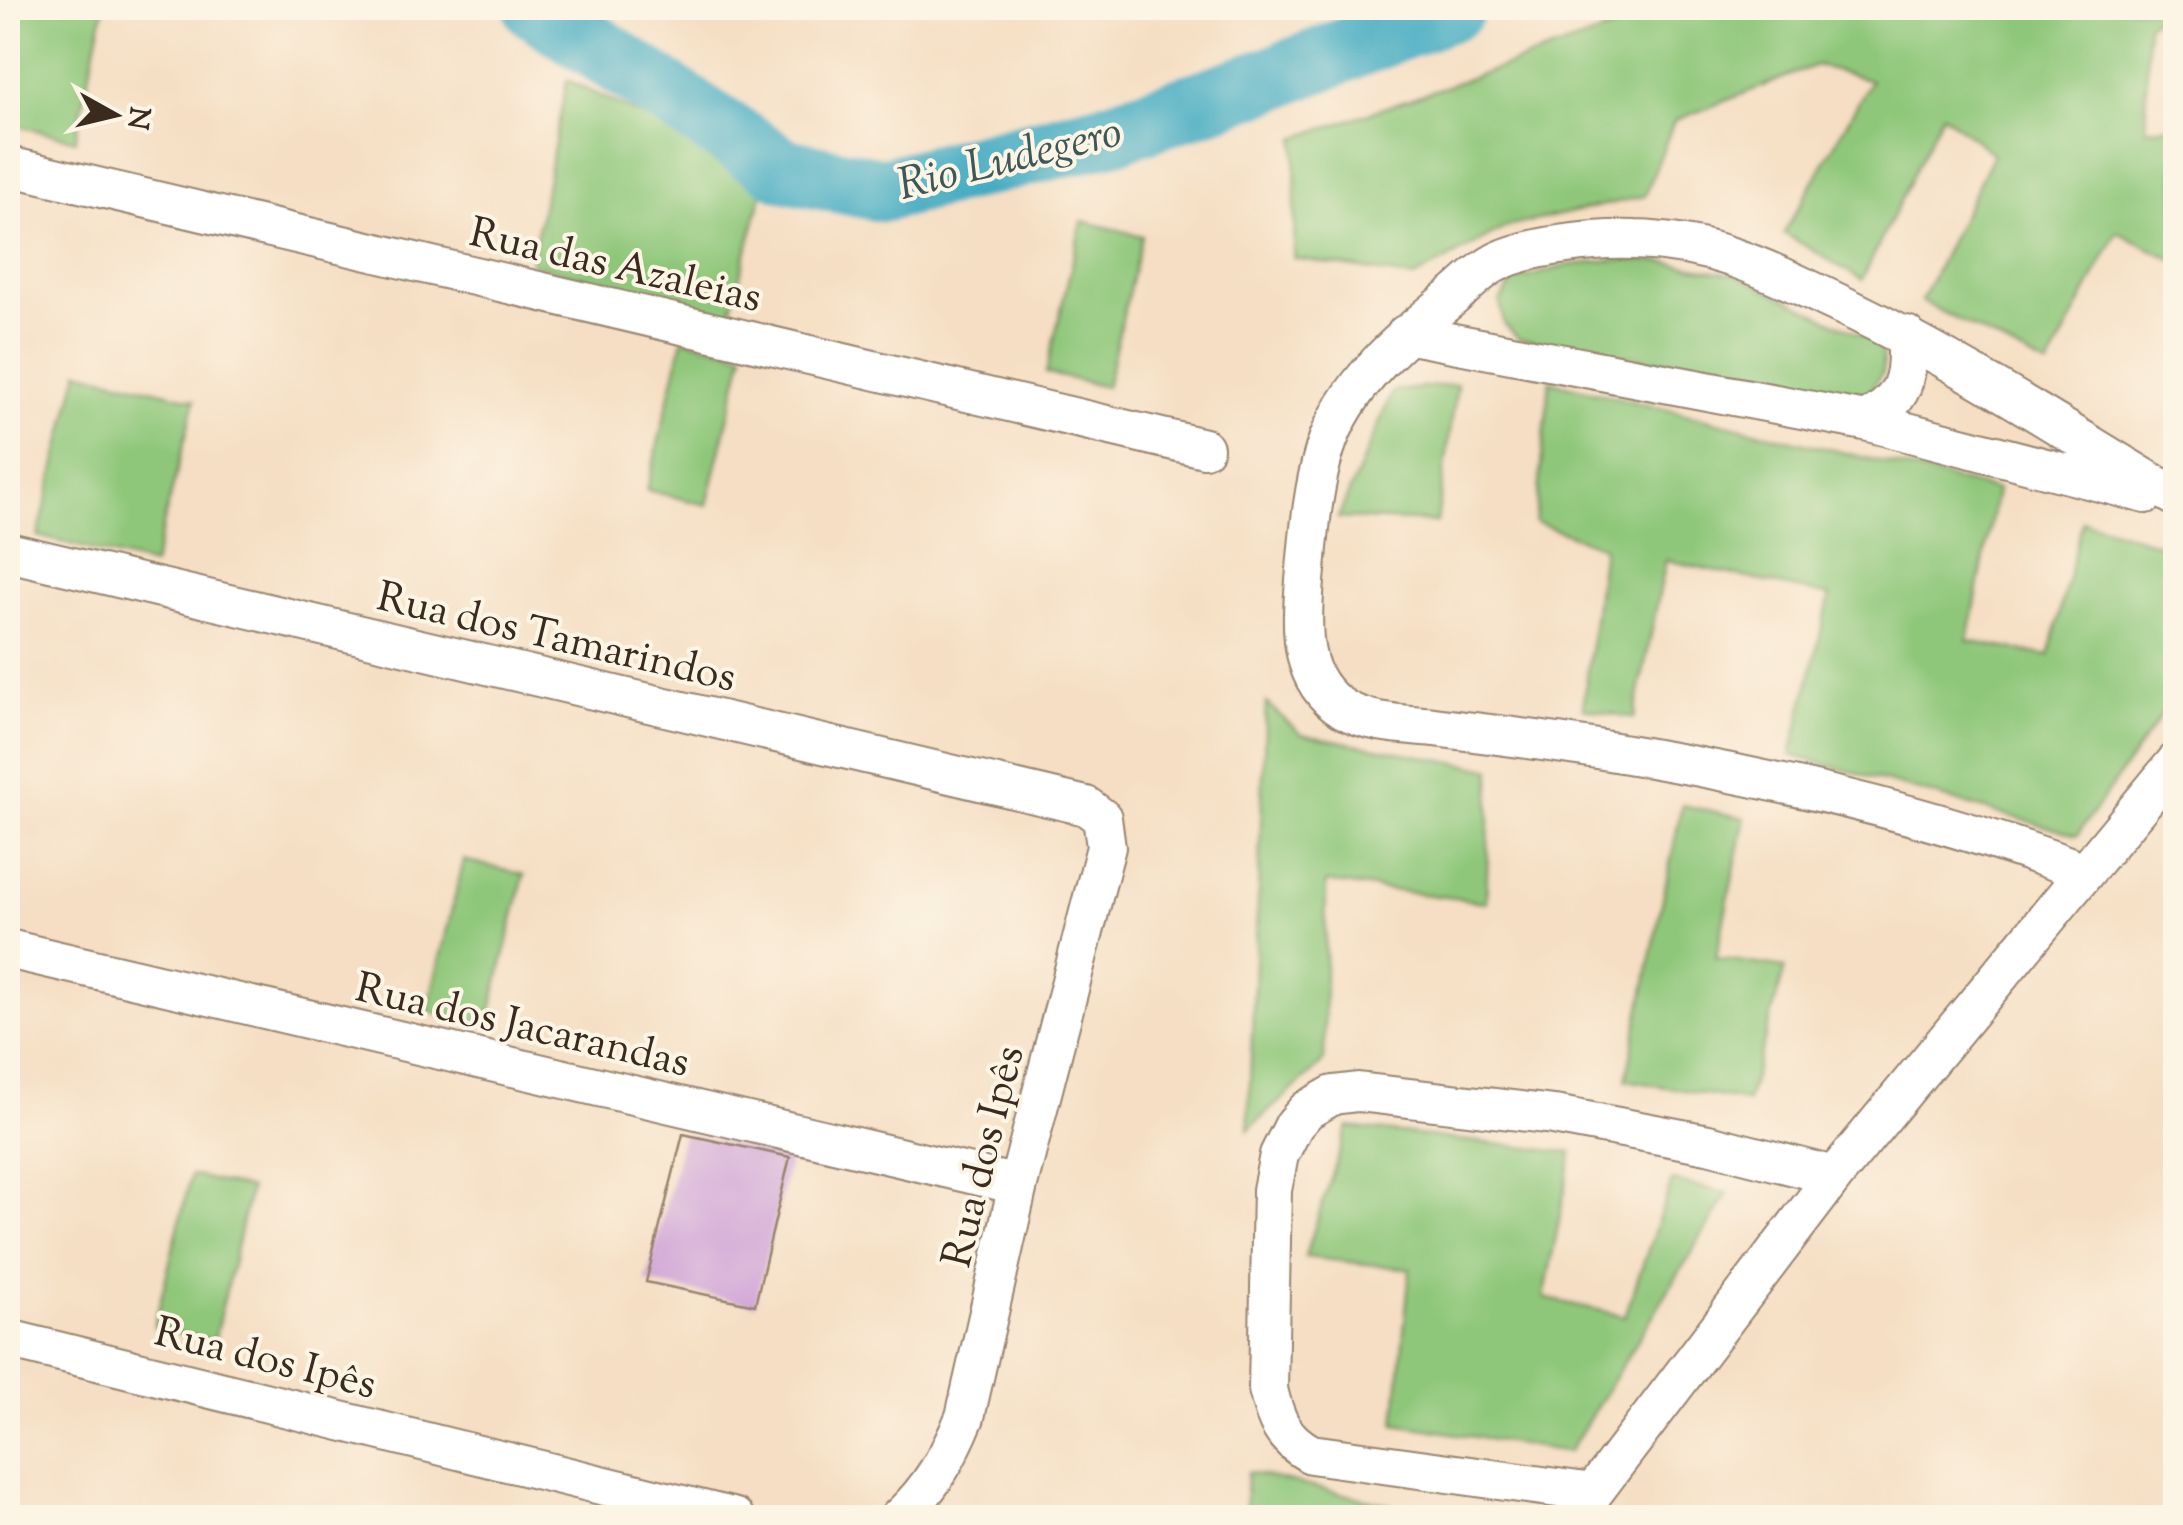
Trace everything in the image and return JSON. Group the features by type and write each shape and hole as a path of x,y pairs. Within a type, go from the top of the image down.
{"street":[{"name":"Rua das Azaleias","path":"8,166 1204,448"},
{"path":"2082,871 2004,841 1938,822 1746,777 1560,743 1391,722 1340,707 1319,686 1306,658 1301,629 1313,504 1325,448 1341,412 1362,380 1406,334 1495,262 1600,240 1696,245 1751,262 1906,335 2176,500"},
{"path":"1495,262 1480,288 1476,315 1479,332 1497,351"},
{"path":"1406,334 1865,421 2176,500"},
{"path":"1865,421 1887,409 1899,394 1908,356 1906,335"},
{"name":"Rua dos Tamarindos","path":"8,552 1086,806"},
{"path":"1834,1176 1708,1144 1554,1115 1358,1092 1333,1096 1307,1110 1294,1125 1279,1155 1272,1190 1268,1389 1274,1417 1285,1436 1311,1454 1586,1505 1834,1176 2082,871 2176,762"},
{"name":"Rua dos Ipês","path":"899,1518 929,1487 950,1453 965,1417 1018,1185 1106,847 1102,818 1086,806"},
{"name":"Rua dos Jacarandas","path":"8,949 1018,1185"},
{"name":"Rua dos Ipês","path":"8,1338 736,1518"}],"green space":[{"path":"8,8 104,8 75,140 8,123"},
{"path":"1674,8 2173,8 2147,25 2146,129 2175,126 2175,261 2117,232 2048,367 1921,301 1993,154 1942,114 1862,280 1784,233 1871,80 1816,65 1674,121 1645,196 1506,227 1414,278 1294,258 1296,138"},
{"path":"567,80 767,175 730,314 531,264"},
{"path":"1082,221 1142,236 1106,387 1046,373"},
{"path":"1614,260 1660,261 1737,275 1882,345 1883,373 1867,394 1519,339 1504,324 1500,302 1513,281 1569,265"},
{"path":"683,339 744,353 707,505 647,490"},
{"path":"79,371 195,400 153,565 38,536"},
{"path":"1550,381 1997,490 1968,641 2049,656 2082,520 2175,549 2175,696 2077,835 1791,755 1830,596 1666,560 1634,718 1583,708 1603,547 1535,522"},
{"path":"1457,384 1437,522 1338,518 1393,391"},
{"path":"1266,703 1301,734 1491,769 1486,902 1326,882 1324,1061 1248,1130"},
{"path":"1682,805 1745,818 1716,958 1785,968 1747,1101 1626,1080"},
{"path":"464,860 524,875 487,1026 427,1011"},
{"path":"1348,1127 1572,1153 1544,1298 1625,1316 1672,1181 1728,1193 1569,1452 1395,1424 1410,1269 1305,1257"},
{"path":"191,1175 250,1189 214,1341 154,1327"},
{"path":"1247,1472 1444,1517 1245,1517"}],"building":[{"path":"683,1134 790,1157 755,1305 646,1282"}],"waterway":[{"name":"Rio Ludegero","path":"536,8 784,170 883,190 1114,132 1273,78 1453,8"}]}
